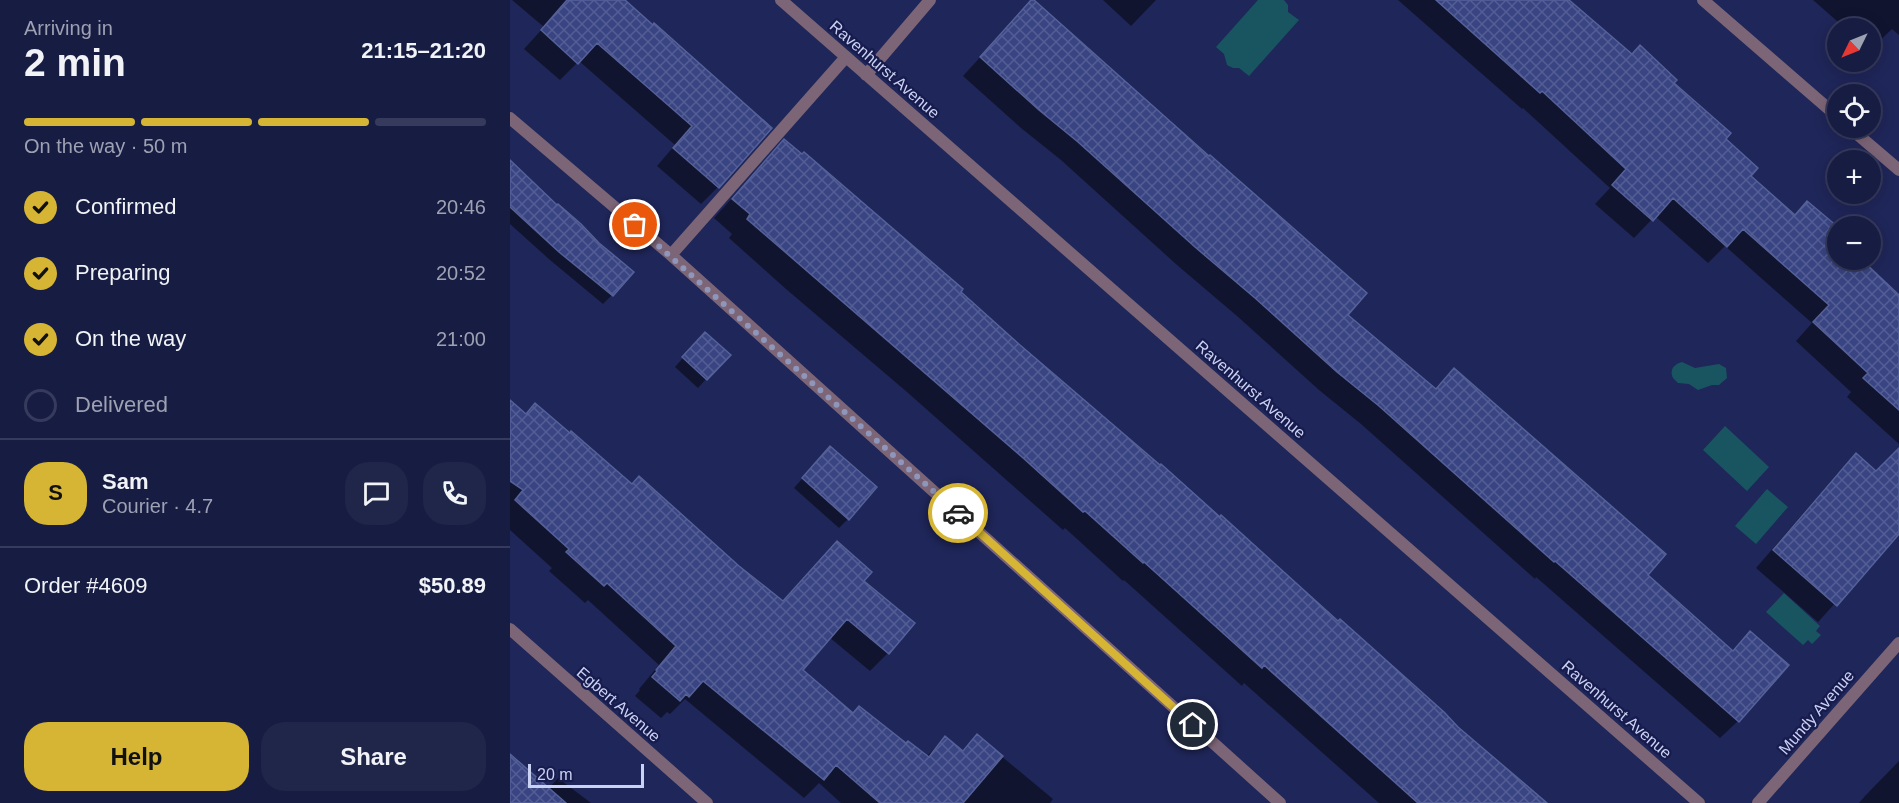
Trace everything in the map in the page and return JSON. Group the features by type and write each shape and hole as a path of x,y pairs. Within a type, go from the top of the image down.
{"street":[{"name":"Ravenhurst Avenue","path":"781,0 1699,803"},
{"path":"866,75 930,0"},
{"path":"1703,0 1827,107"},
{"path":"671,255 846,57"},
{"path":"510,118 671,255 1280,803"},
{"path":"1862,138 1899,170"},
{"name":"Egbert Avenue","path":"510,629 707,803"},
{"name":"Mundy Avenue","path":"1758,803 1899,643"}],"shaded area":[{"path":"1258,0 1284,0 1288,5 1288,12 1299,20 1249,76 1239,68 1227,65 1224,54 1216,47"},
{"path":"1682,362 1695,368 1719,364 1726,368 1727,378 1719,385 1698,390 1689,384 1678,383 1673,378 1672,370"},
{"path":"1725,426 1769,467 1747,491 1703,450"},
{"path":"1767,489 1788,507 1756,544 1735,526"},
{"path":"1784,593 1820,626 1816,631 1821,635 1812,644 1808,640 1803,645 1766,612"}],"building":[{"path":"567,0 625,0 772,128 719,188 673,148 692,126 597,43 578,64 541,30"},
{"path":"1031,0 1034,0 1367,293 1348,315 1436,389 1454,368 1666,554 1648,575 1733,651 1750,631 1789,665 1739,722 980,57"},
{"path":"1436,0 1569,0 1632,54 1640,45 1677,80 1674,83 1731,133 1726,139 1758,168 1751,176 1795,215 1807,201 1827,218 1827,270 1873,270 1899,295 1899,410 1863,378 1868,373 1813,322 1829,305 1743,229 1727,247 1673,198 1653,221 1612,185 1626,169 1542,91 1540,93"},
{"path":"784,139 802,154 804,152 963,289 961,292 1020,345 1220,517 1221,515 1338,621 1340,619 1458,727 1547,803 1418,803 1264,665 1262,668 1144,562 1085,511 1083,512 747,219 750,214 732,199"},
{"path":"510,160 599,243 634,272 613,296 559,252 510,207"},
{"path":"705,332 731,355 707,380 682,357"},
{"path":"510,400 526,414 535,403 632,484 639,476 739,566 783,601 837,541 872,572 864,581 915,623 889,654 847,619 803,670 853,713 859,706 906,743 908,741 929,757 945,736 963,751 977,734 1003,756 963,803 880,803 836,765 824,780 703,681 689,697 686,694 680,701 652,677 676,646 607,583 604,586 566,552 569,549 515,500 523,490 510,481"},
{"path":"830,446 877,487 849,520 802,478"},
{"path":"1899,448 1899,534 1837,606 1773,550 1856,453 1876,471"},
{"path":"510,754 566,803 510,803"}],"way so far":[{"path":"635,225 958,513"}],"route":[{"path":"958,513 1193,725"}]}
